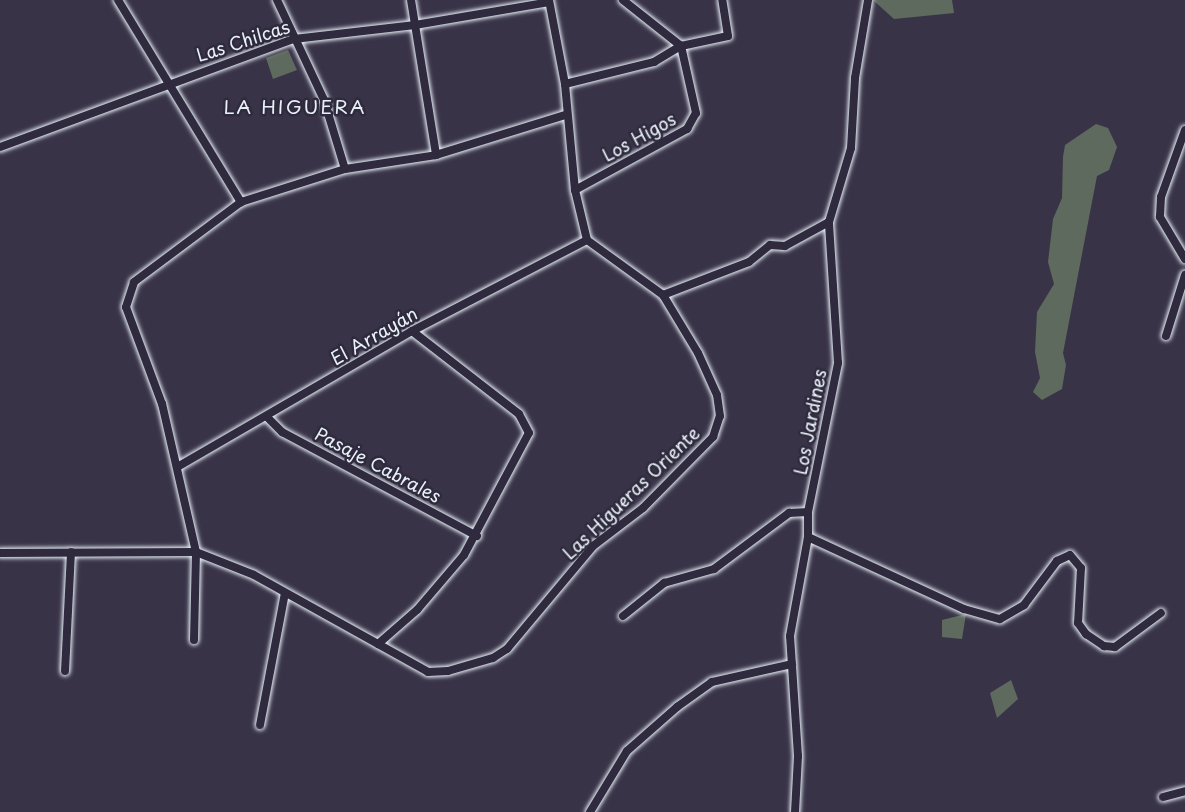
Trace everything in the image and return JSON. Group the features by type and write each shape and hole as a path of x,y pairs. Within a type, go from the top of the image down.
{"street":[{"path":"118,0 241,202"},
{"path":"277,0 324,100 345,169"},
{"path":"411,0 436,155"},
{"path":"623,0 681,46"},
{"path":"565,84 654,62 681,46 728,36 722,0"},
{"name":"Los Jardines","path":"795,812 790,636 808,537 807,512 838,363 829,222 851,148 853,90 868,0"},
{"path":"549,1 565,84 565,115 575,190 587,240"},
{"name":"Las Chilcas","path":"0,147 294,39 415,26 549,1"},
{"name":"Los Higos","path":"575,190 690,126 696,107 681,46"},
{"path":"194,640 196,552 179,466 162,404 135,339 127,300 144,271 241,202 345,169 436,155 565,115"},
{"path":"1185,130 1160,197 1160,218 1185,260"},
{"path":"663,295 749,262 770,245 785,246 829,222"},
{"name":"Las Higueras Oriente","path":"0,553 196,552 238,567 435,673 500,654 593,546 643,508 713,437 720,416 717,395 663,295 587,240"},
{"name":"El Arrayán","path":"179,466 268,418 412,331 587,240"},
{"path":"1166,336 1185,275"},
{"path":"378,644 435,591 477,536 527,443 529,428 519,414 412,331"},
{"name":"Pasaje Cabrales","path":"268,418 282,432 477,536"},
{"path":"623,616 664,583 713,569 789,513 807,512"},
{"path":"808,537 964,609 1000,620 1024,605 1057,561 1070,555 1082,568 1078,623 1086,634 1104,646 1115,647 1161,613"},
{"path":"65,671 71,552"},
{"path":"260,724 285,593"},
{"path":"590,812 627,751 677,707 712,682 792,664"},
{"path":"1163,797 1185,791"}],"green space":[{"path":"873,0 952,0 954,13 894,19"},
{"path":"288,50 297,70 273,79 266,58"},
{"path":"1096,124 1108,128 1117,147 1109,170 1097,176 1063,353 1066,365 1062,389 1042,400 1033,392 1040,378 1035,352 1037,312 1054,284 1048,262 1053,219 1062,198 1065,145"},
{"path":"966,614 962,639 942,637 942,620"},
{"path":"1011,680 1018,699 997,718 990,693"}],"district":[{"name":"LA HIGUERA","path":"295,107"}]}
